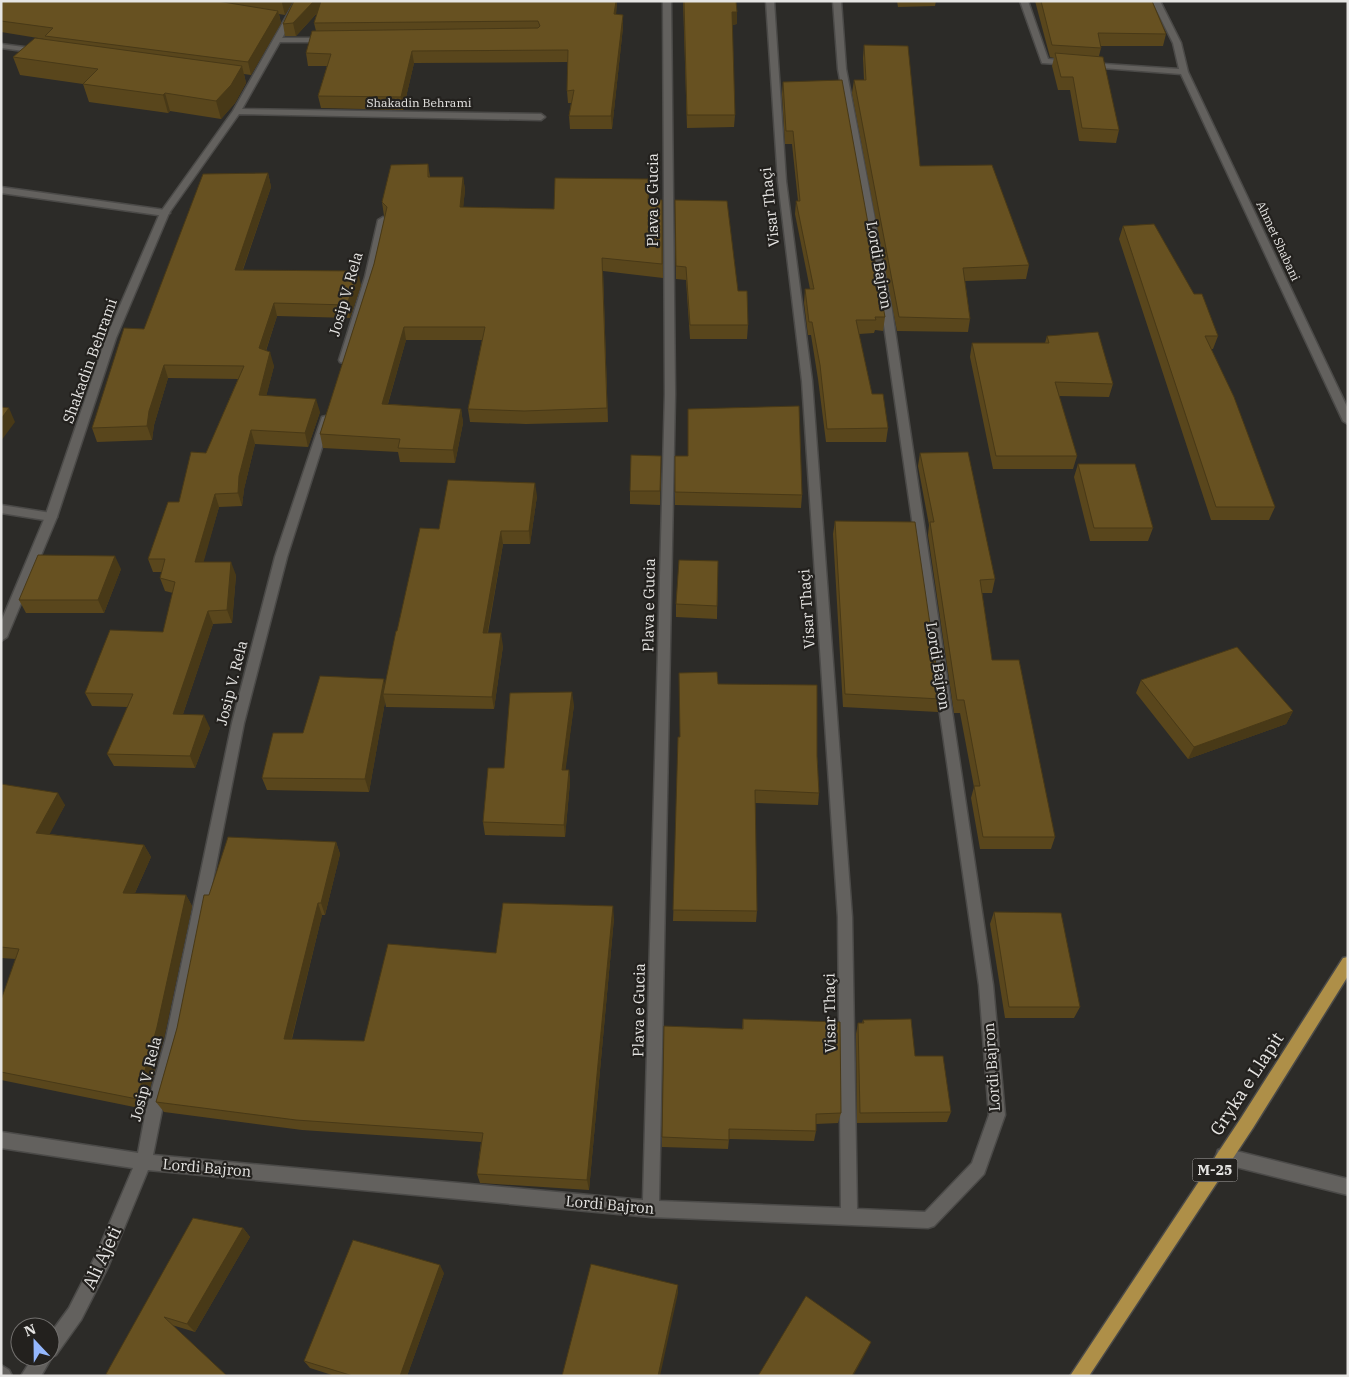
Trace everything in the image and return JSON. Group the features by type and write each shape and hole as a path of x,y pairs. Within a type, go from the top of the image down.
{"main road":[{"name":"Gryka e Llapit","path":"1079,1376 1348,963"}],"street":[{"name":"Shakadin Behrami","path":"1,637 51,517 111,338 166,213 237,111 279,40 284,19 299,1"},
{"name":"Plava e Gucia","path":"651,1209 670,394 667,1"},
{"name":"Visar Thaçi","path":"770,1 782,180 807,382 845,917 849,1217"},
{"name":"Lordi Bajron","path":"1,1140 144,1162 651,1209 928,1220 978,1168 998,1115 986,985 885,297 842,69 837,1"},
{"path":"1024,1 1045,61 1073,64"},
{"name":"Ahmet Shabani","path":"1156,1 1177,43 1184,72 1348,421"},
{"path":"279,40 338,40"},
{"path":"1,46 50,52"},
{"path":"1083,64 1184,72"},
{"path":"245,79 255,80"},
{"name":"Shakadin Behrami","path":"237,111 364,116 541,117"},
{"path":"1,190 166,213"},
{"name":"Josip V. Rela","path":"341,371 370,277 383,220"},
{"name":"Josip V. Rela","path":"144,1162 154,1110 174,1038 238,723 280,557 331,403"},
{"path":"1,509 51,517"},
{"path":"1224,1156 1348,1187"},
{"name":"Ali Ajeti","path":"60,1335 75,1314 102,1261 144,1162"}],"building":[{"path":"1,1 217,1 278,11 248,62 45,36 53,28 1,21"},
{"path":"294,1 314,1 293,23 283,24"},
{"path":"321,1 616,1 614,14 623,15 611,116 569,116 574,90 567,91 568,50 412,51 401,97 318,96 331,54 306,53 312,31 538,28 540,26 538,21 314,23"},
{"path":"684,1 736,1 737,12 732,12 735,115 687,115"},
{"path":"1041,1 1152,1 1166,34 1098,33 1101,48 1052,45"},
{"path":"35,38 242,66 231,85 216,101 165,93 163,95 83,84 98,69 13,57"},
{"path":"864,45 908,46 920,166 992,165 1029,265 963,268 970,319 899,317 854,80 866,80"},
{"path":"1055,53 1103,57 1119,130 1082,128 1073,77 1061,77"},
{"path":"842,80 885,317 875,317 876,320 856,320 872,394 883,394 888,428 827,429 820,365 812,322 809,322 805,289 814,289 796,201 800,201 793,131 786,131 783,82"},
{"path":"428,164 428,177 463,177 460,207 554,209 555,178 649,179 648,200 662,200 662,264 602,258 607,408 524,411 468,409 485,327 404,327 382,404 461,409 453,450 398,448 400,439 320,434 374,264 387,207 382,202 391,165"},
{"path":"268,173 235,270 358,271 347,305 274,303 259,348 270,352 259,395 316,399 305,433 251,430 239,476 238,493 215,494 195,562 231,562 227,610 208,611 173,714 204,715 190,756 107,754 133,694 85,693 110,630 163,632 175,582 160,578 165,559 148,559 168,502 179,502 191,452 206,453 244,366 164,365 149,411 147,426 92,428 124,328 144,329 203,174"},
{"path":"675,200 727,201 738,291 747,291 748,325 690,325 686,267 676,266"},
{"path":"1154,224 1194,294 1202,294 1218,336 1205,336 1234,397 1275,507 1216,507 1123,226"},
{"path":"1098,332 1113,384 1055,382 1077,456 996,456 972,343 1049,343 1047,336"},
{"path":"799,406 802,495 675,492 675,456 688,456 688,409"},
{"path":"1,407 9,408 1,419"},
{"path":"968,452 995,579 980,580 992,660 1019,660 1055,837 983,837 974,786 980,786 964,700 957,700 930,522 934,522 920,453"},
{"path":"631,455 661,456 660,491 630,491"},
{"path":"1078,464 1135,464 1153,528 1094,528"},
{"path":"448,480 535,483 529,531 501,531 483,633 501,633 492,697 383,694 420,528 439,529"},
{"path":"835,521 915,522 941,699 845,694"},
{"path":"38,555 115,556 98,600 19,600"},
{"path":"679,560 718,561 717,606 676,604"},
{"path":"1237,647 1293,711 1194,747 1141,680"},
{"path":"717,672 718,684 817,685 819,793 755,790 757,911 673,910 678,737 680,737 679,673"},
{"path":"320,676 384,679 365,779 262,778 273,733 303,733"},
{"path":"572,692 562,770 569,770 564,825 483,822 488,768 504,768 510,693"},
{"path":"1,784 58,793 36,833 144,845 123,893 186,895 157,1027 137,1099 1,1072 1,1000 19,949 1,947"},
{"path":"228,837 336,842 321,903 318,903 284,1039 364,1041 388,944 496,953 503,903 613,906 587,1180 477,1174 483,1133 296,1120 156,1102 177,1028 204,895 209,895"},
{"path":"994,912 1061,913 1080,1007 1009,1007"},
{"path":"743,1019 840,1022 841,1113 816,1114 816,1131 729,1129 729,1140 662,1137 664,1026 743,1029"},
{"path":"911,1019 915,1056 943,1056 951,1112 860,1113 858,1023 864,1023 863,1020"},
{"path":"193,1218 243,1228 187,1324 164,1317 227,1376 110,1376 106,1374"},
{"path":"353,1240 440,1265 400,1376 353,1376 304,1361"},
{"path":"591,1264 678,1285 658,1376 562,1376"},
{"path":"806,1296 871,1342 852,1376 758,1376"}]}
